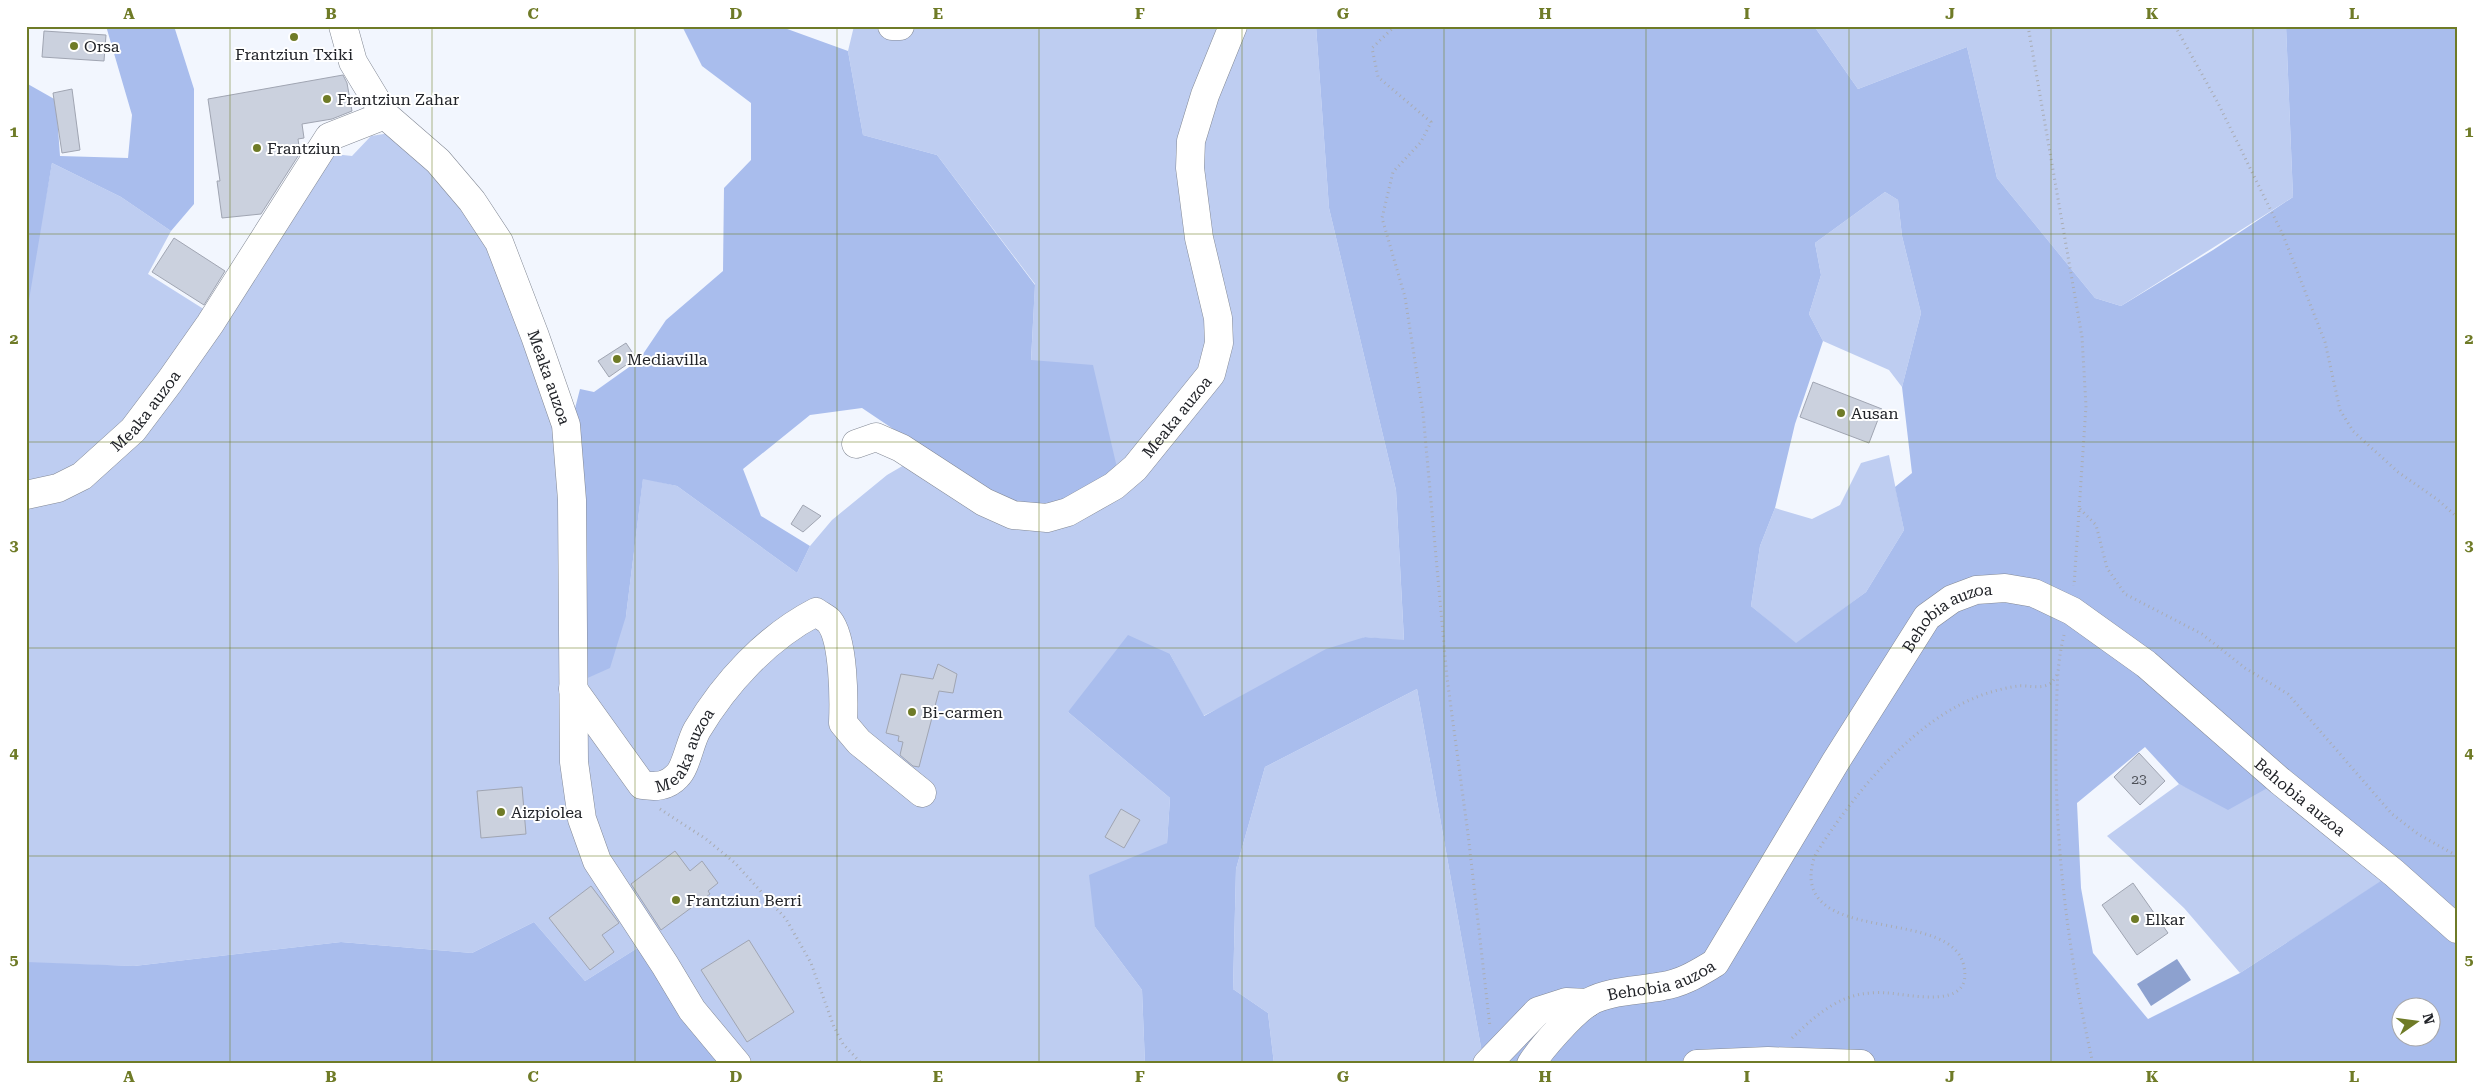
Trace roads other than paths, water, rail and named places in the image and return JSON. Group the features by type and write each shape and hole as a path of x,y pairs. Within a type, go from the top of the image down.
{"street":[{"name":"Meaka auzoa","path":"344,26 353,62 385,115 438,161 472,201 499,242 566,425 572,500 574,762 582,819 597,861 692,1010 737,1064"},
{"path":"892,26 900,26"},
{"name":"Meaka auzoa","path":"856,444 876,437 901,448 984,502 1013,515 1047,518 1068,512 1114,486 1135,468 1211,374 1219,343 1218,318 1199,238 1190,168 1191,141 1205,95 1233,26"},
{"name":"Meaka auzoa","path":"26,495 58,488 82,476 133,430 170,382 210,324 329,137 385,115"},
{"name":"Behobia auzoa","path":"1531,1064 1540,1051 1588,1003 1606,995 1665,986 1689,979 1715,962 1836,761 1927,617 1952,599 1976,590 2005,588 2034,593 2072,611 2146,664 2280,781 2394,874 2457,929"},
{"name":"Meaka auzoa","path":"572,689 642,785 659,787 678,776 696,731 742,667 797,622 816,612 830,621 836,639 845,685 843,723 859,742 922,793"},
{"path":"1490,1061 1538,1011 1566,1002 1588,1003"},
{"path":"1697,1064 1768,1061 1861,1064"}],"place":[{"name":"Frantziun Txiki","path":"294,37"},
{"name":"Orsa","path":"74,46"},
{"name":"Frantziun Zahar","path":"327,99"},
{"name":"Frantziun","path":"257,148"},
{"name":"Mediavilla","path":"617,359"},
{"name":"Ausan","path":"1841,413"},
{"name":"Bi-carmen","path":"912,712"},
{"name":"Aizpiolea","path":"501,812"},
{"name":"Frantziun Berri","path":"676,900"},
{"name":"Elkar","path":"2135,919"}]}
